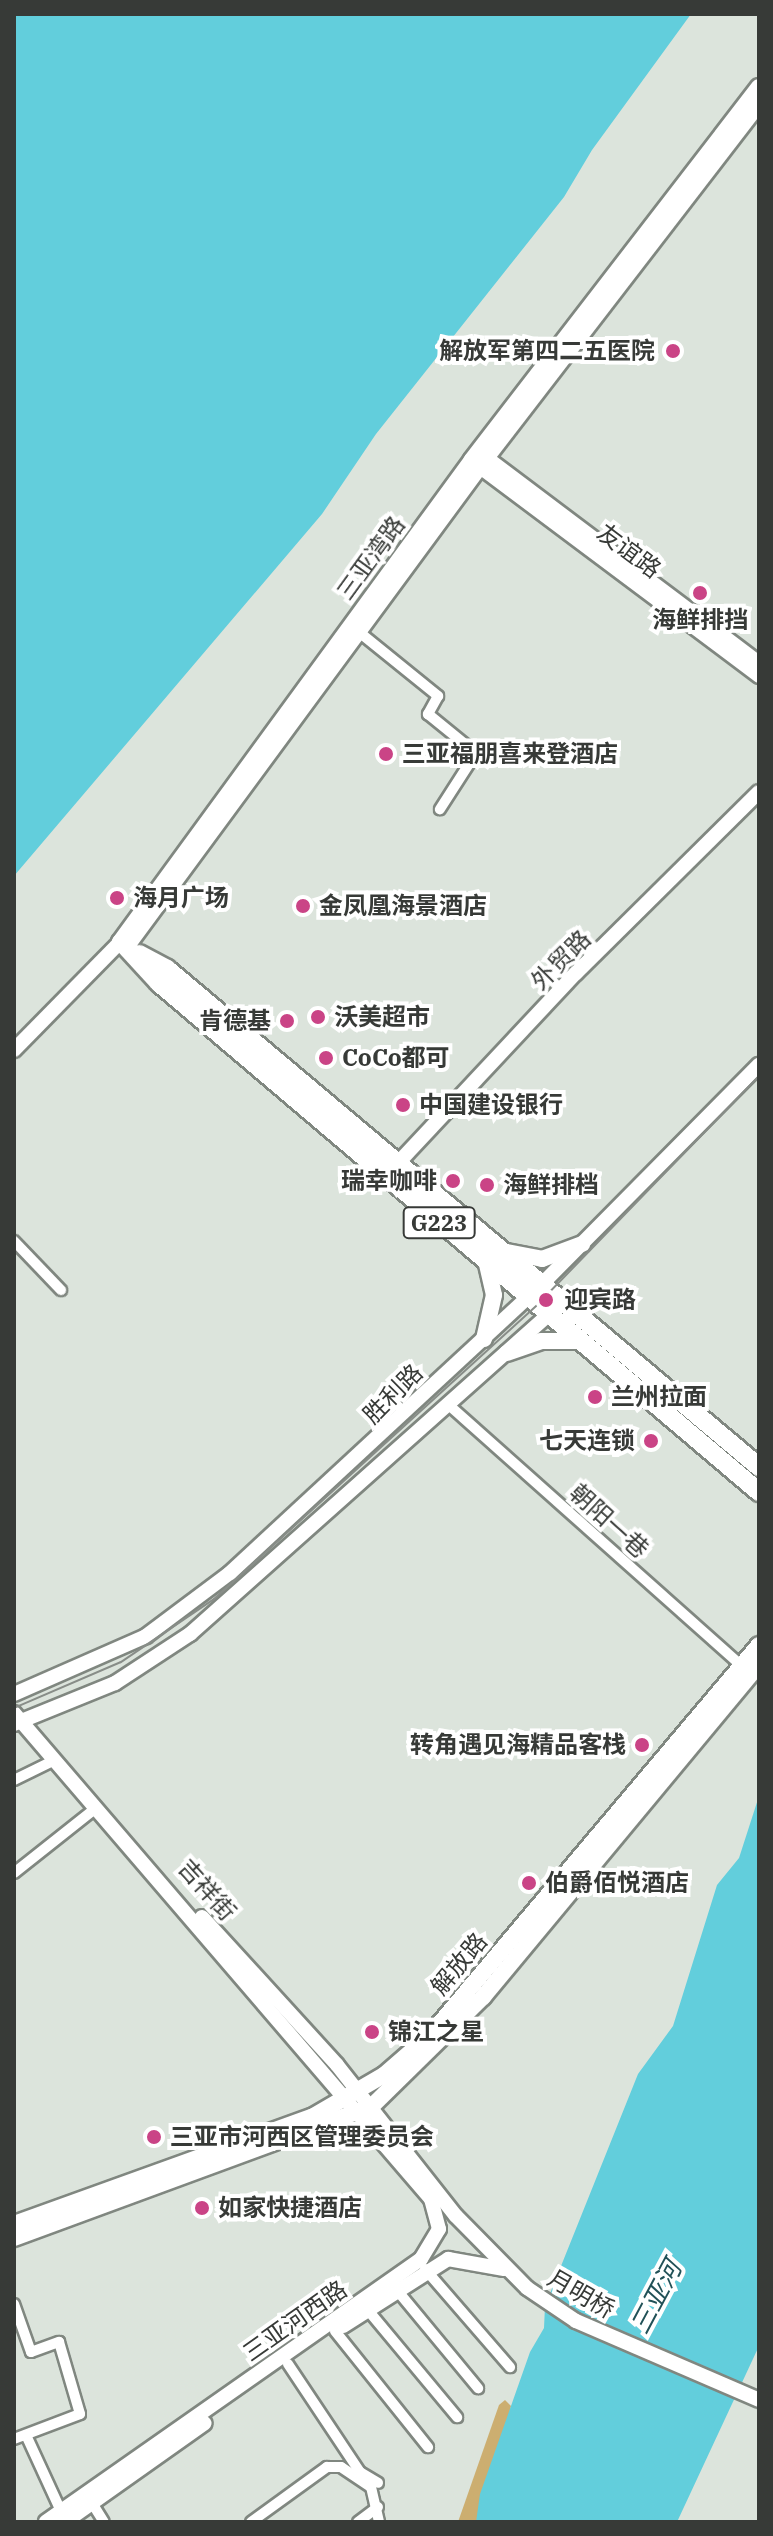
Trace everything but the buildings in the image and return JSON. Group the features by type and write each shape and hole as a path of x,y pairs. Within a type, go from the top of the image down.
{"highway":[{"name":"G223","path":"123,944 167,969 759,1467"},
{"name":"G223","path":"123,944 159,983 759,1492"}],"main road":[{"name":"三亚湾路","path":"123,944 479,459 759,87"},
{"name":"三亚湾路","path":"14,1050 123,944 359,632 479,459 759,103"},
{"name":"友谊路","path":"479,459 759,663"},
{"name":"友谊路","path":"479,459 759,676"},
{"name":"外贸路","path":"398,1163 576,973 759,792"},
{"name":"胜利路","path":"14,1697 111,1655 172,1620 358,1459 543,1283 759,1065"},
{"path":"505,1251 542,1259 582,1244"},
{"path":"484,1339 494,1295 487,1264"},
{"name":"胜利路","path":"20,1719 115,1683 180,1642 450,1406 564,1300"},
{"path":"507,1353 541,1341 581,1341"},
{"name":"解放路","path":"358,2103 430,2035 759,1645"},
{"name":"解放路","path":"14,2226 358,2103 483,1997 759,1664"},
{"name":"吉祥街","path":"14,1697 20,1719 358,2103"},
{"name":"吉祥街","path":"20,1719 358,2103"},
{"path":"358,2103 456,2216 512,2274"},
{"name":"三亚河西路","path":"63,2517 421,2259 435,2243 439,2229 431,2199 358,2103"},
{"name":"三亚河西路","path":"46,2522 92,2503 425,2269 460,2257 512,2274"},
{"name":"月明桥","path":"512,2274 576,2321 759,2400"}],"street":[{"path":"359,632 438,696 428,714 476,753 440,809"},
{"path":"14,1241 61,1290"},
{"name":"朝阳一巷","path":"450,1406 741,1665"},
{"path":"14,1780 55,1760"},
{"path":"14,1873 96,1808"},
{"path":"425,2269 510,2367"},
{"path":"396,2289 478,2388"},
{"path":"14,2304 31,2352 59,2342 80,2414 14,2439"},
{"path":"367,2309 457,2417"},
{"path":"335,2331 428,2447"},
{"path":"288,2364 360,2472 378,2483"},
{"path":"26,2435 63,2517"},
{"path":"251,2522 327,2467 341,2467 371,2487 379,2522"},
{"path":"92,2503 104,2522"},
{"path":"358,2522 378,2507"}],"shaded area":[{"path":"505,2400 511,2406 482,2522 458,2522 499,2405"}],"water":[{"path":"14,14 691,14 592,150 564,197 376,434 322,514 14,876"},
{"name":"三亚河","path":"759,1796 759,2346 677,2522 476,2522 480,2494 530,2352 544,2328 545,2306 638,2074 673,2026 717,1885 739,1858"}],"tram line":[{"path":"14,1708 121,1662 214,1599 537,1305 759,1076"}],"place":[{"name":"解放军第四二五医院","path":"673,351"},
{"name":"海鲜排挡","path":"700,593"},
{"name":"三亚福朋喜来登酒店","path":"386,754"},
{"name":"海月广场","path":"117,898"},
{"name":"金凤凰海景酒店","path":"303,906"},
{"name":"沃美超市","path":"318,1017"},
{"name":"肯德基","path":"287,1021"},
{"name":"CoCo都可","path":"326,1058"},
{"name":"中国建设银行","path":"403,1105"},
{"name":"瑞幸咖啡","path":"453,1181"},
{"name":"海鲜排档","path":"487,1185"},
{"name":"迎宾路","path":"546,1300"},
{"name":"兰州拉面","path":"595,1397"},
{"name":"七天连锁","path":"651,1441"},
{"name":"转角遇见海精品客栈","path":"642,1745"},
{"name":"伯爵佰悦酒店","path":"529,1883"},
{"name":"锦江之星","path":"372,2032"},
{"name":"三亚市河西区管理委员会","path":"154,2137"},
{"name":"如家快捷酒店","path":"202,2208"}]}
